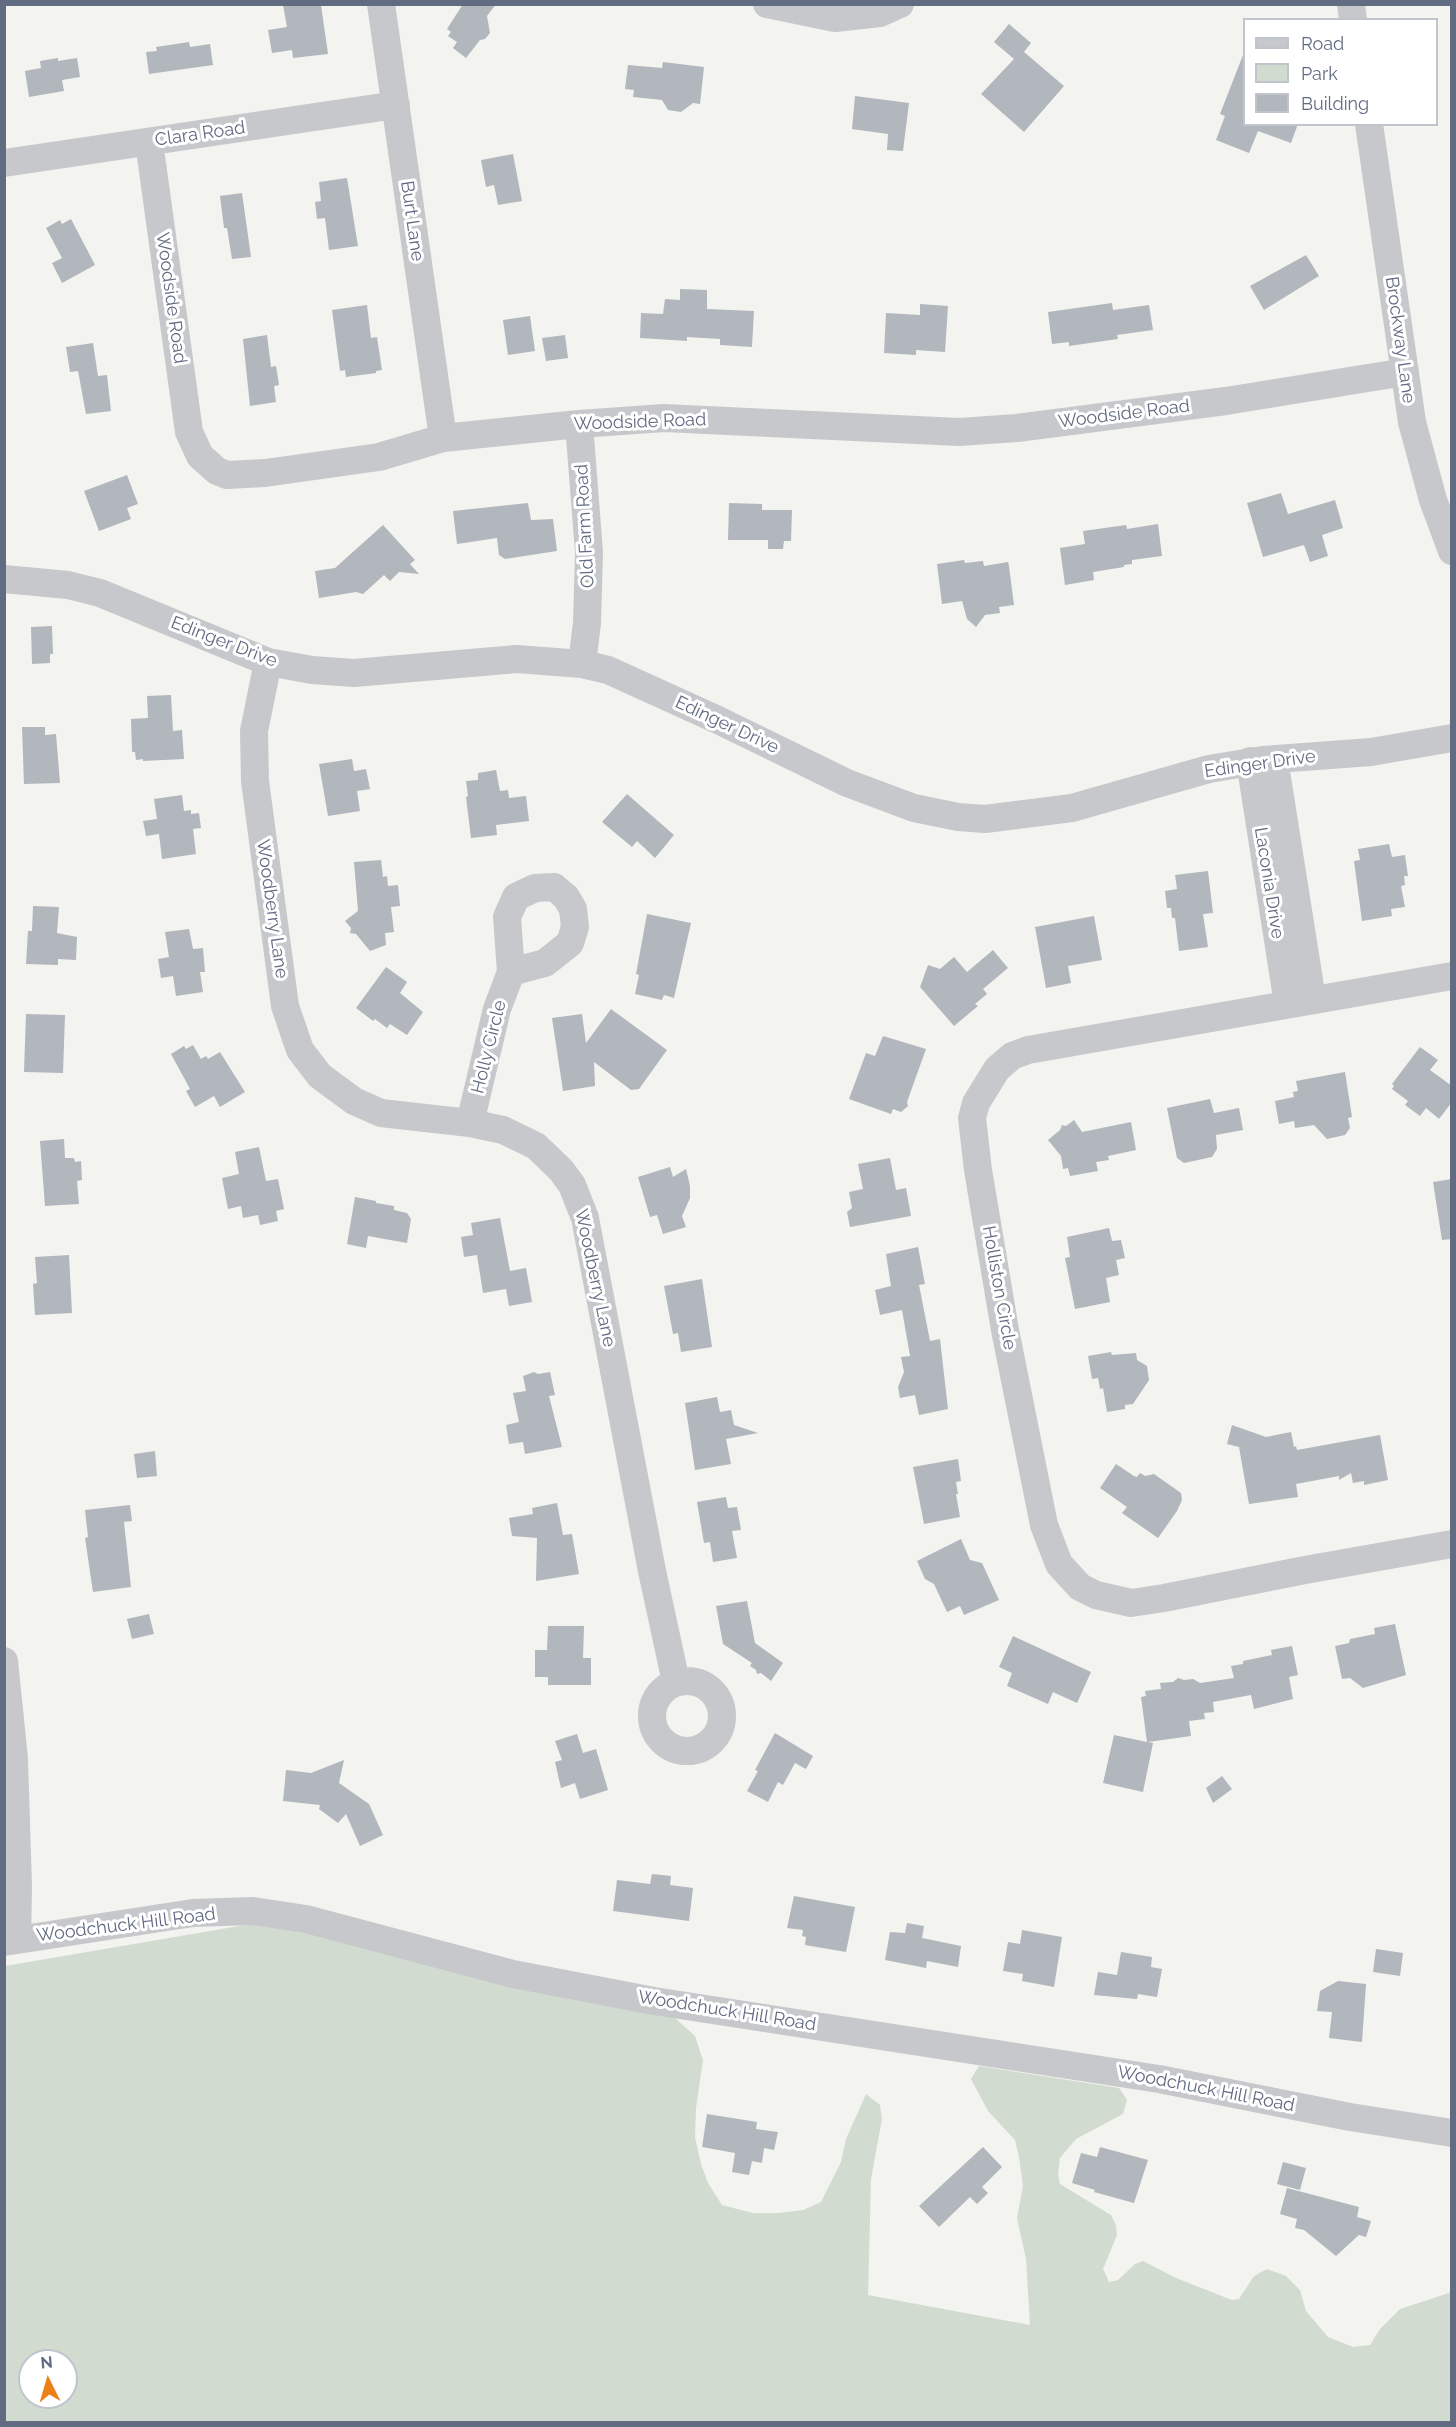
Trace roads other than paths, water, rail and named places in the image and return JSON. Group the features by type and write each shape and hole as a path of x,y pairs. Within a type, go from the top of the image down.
{"street":[{"name":"Burt Lane","path":"381,4 442,438"},
{"path":"766,4 835,18 880,13 900,4"},
{"name":"Clara Road","path":"4,163 396,105"},
{"name":"Brockway Lane","path":"1370,126 1415,433 1433,500 1452,550"},
{"name":"Woodside Road","path":"149,142 189,432 200,456 217,471 227,475 265,473 379,457 442,438 664,418 959,432 1009,429 1226,401 1405,372"},
{"name":"Old Farm Road","path":"579,424 589,552 587,623 582,664"},
{"name":"Edinger Drive","path":"4,579 68,585 100,593 268,662 312,670 354,674 517,659 582,664 618,674 847,783 914,808 958,817 985,819 1072,808 1209,769 1262,760 1371,752 1452,738"},
{"name":"Woodberry Lane","path":"268,662 254,731 255,782 285,1006 300,1050 320,1076 354,1101 381,1113 470,1123 503,1130 536,1146 561,1170 572,1185 585,1218 652,1570 676,1682"},
{"name":"Laconia Drive","path":"1262,760 1300,1002"},
{"name":"Holly Circle","path":"470,1123 497,1010 511,972"},
{"name":"Holliston Circle","path":"1452,976 1028,1050 1012,1056 997,1069 976,1103 972,1118 978,1170 1005,1330 1044,1525 1059,1564 1080,1587 1096,1595 1131,1603 1452,1544"},
{"path":"4,1661 14,1759 18,1887 11,1941"},
{"name":"Woodchuck Hill Road","path":"11,1941 193,1913 254,1911 306,1919 513,1974 654,2001 1159,2079 1350,2117 1452,2133"}]}
